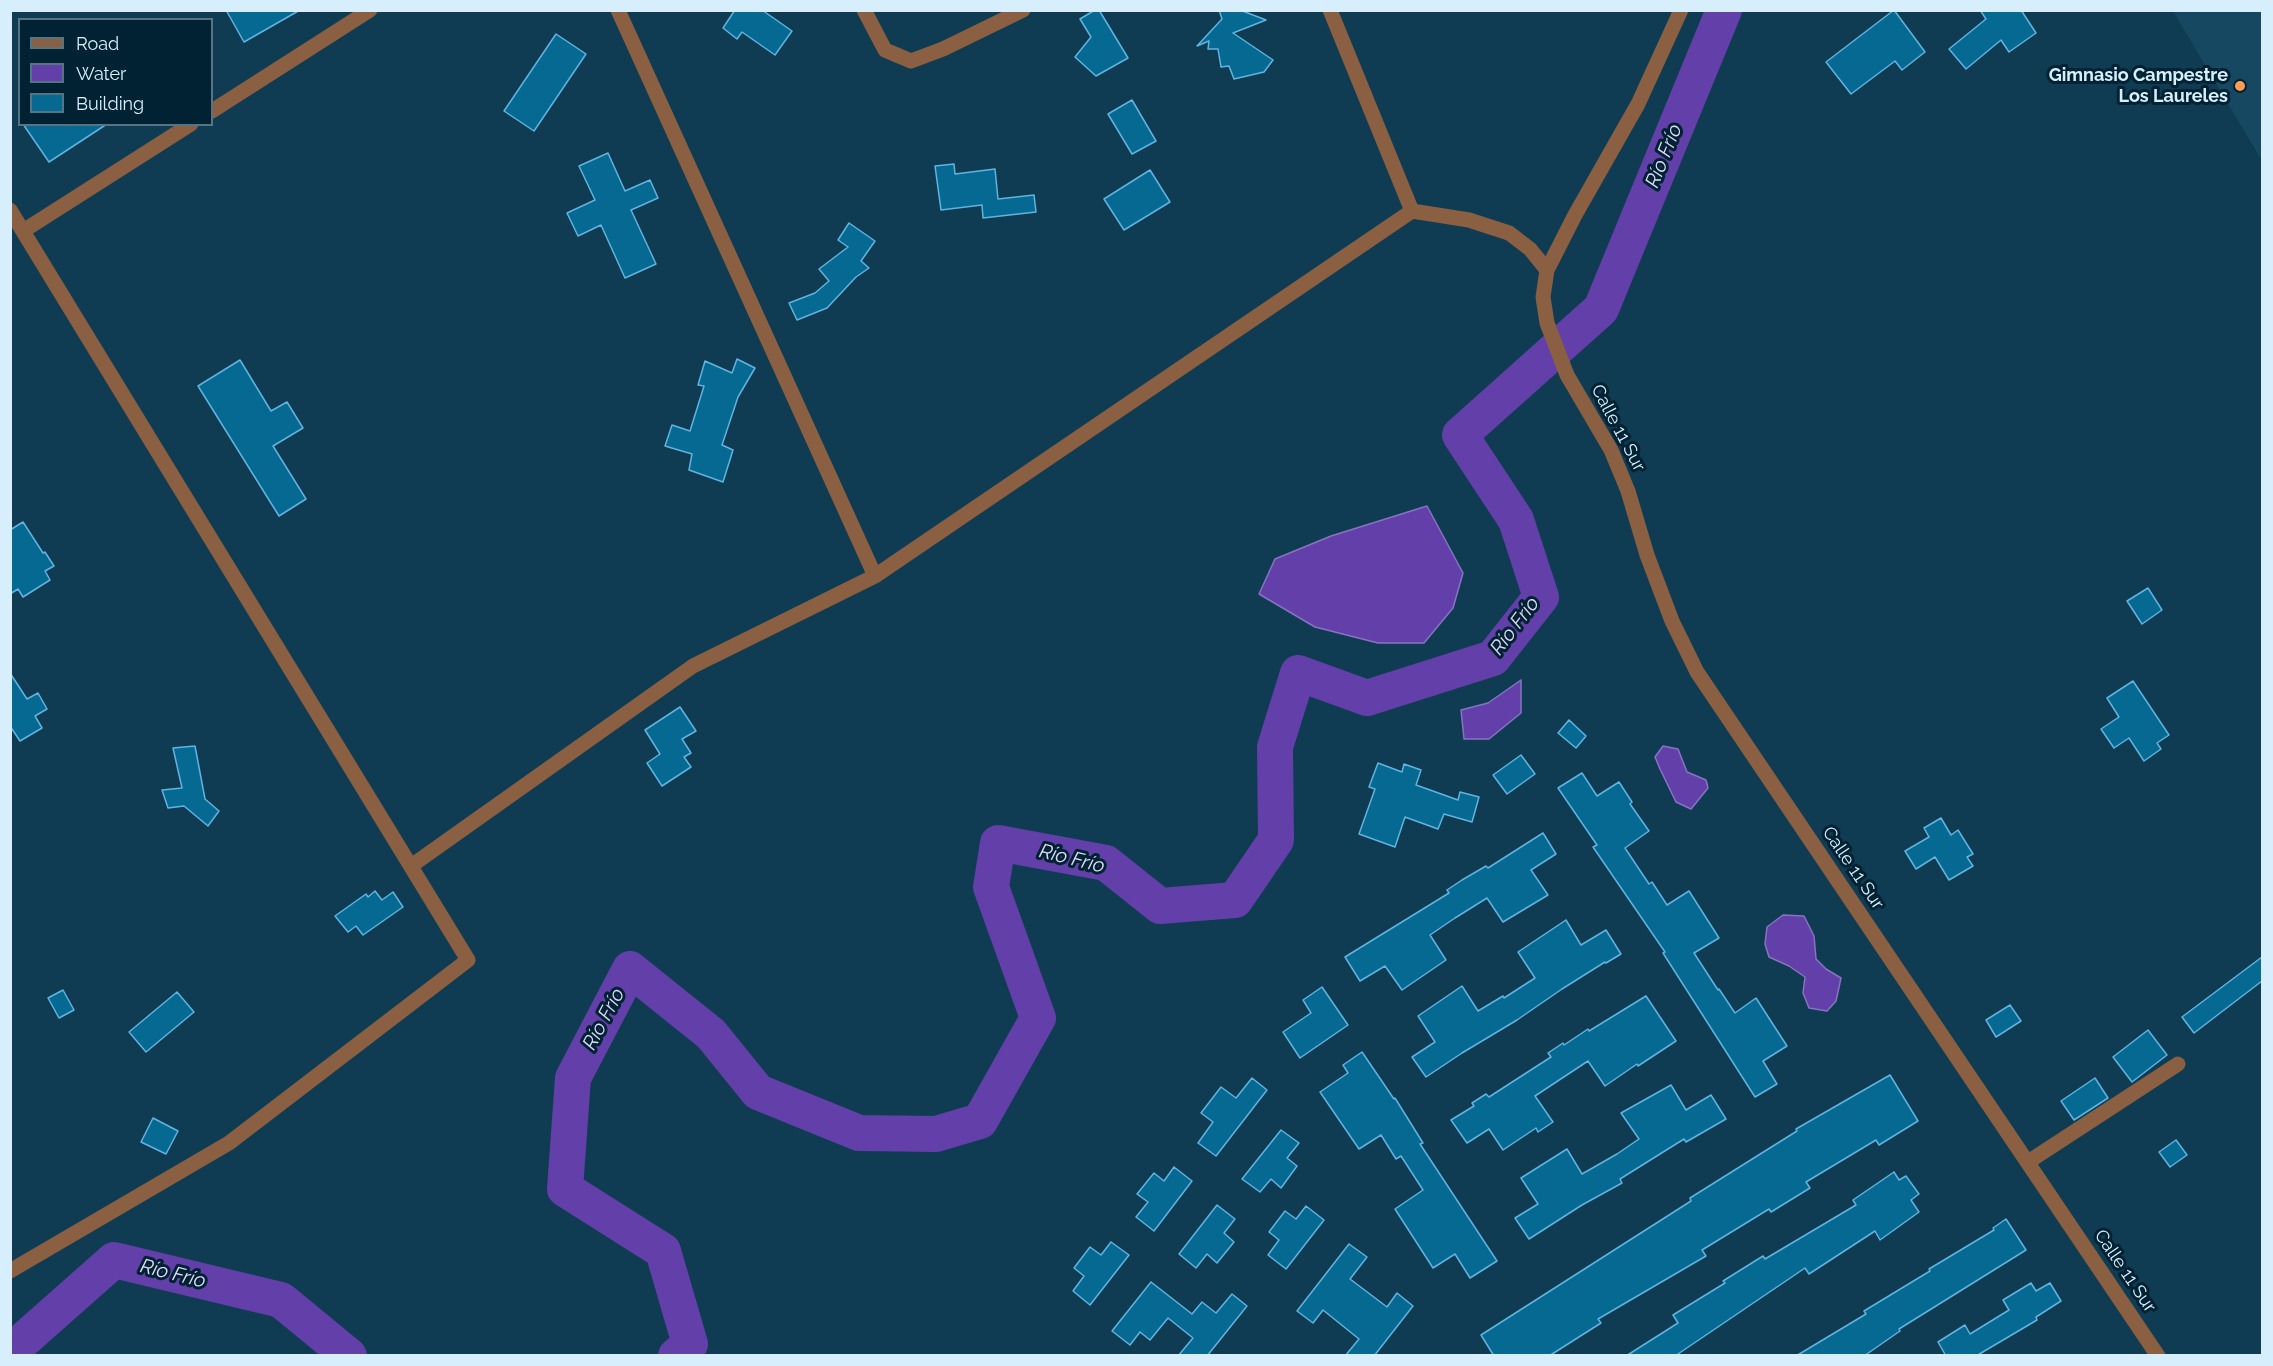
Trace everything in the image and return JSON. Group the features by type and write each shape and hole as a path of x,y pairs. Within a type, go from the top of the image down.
{"street":[{"path":"213,110 370,10"},
{"path":"618,10 875,576"},
{"path":"864,10 885,50 911,61 943,49 1023,10"},
{"path":"1330,10 1412,211"},
{"path":"411,866 693,666 875,576 1412,211 1469,220 1509,233 1530,249 1547,270 1575,215 1638,104 1681,10"},
{"path":"23,231 188,126"},
{"path":"10,210 468,960 229,1143 10,1271"},
{"name":"Calle 11 Sur","path":"1547,270 1543,297 1547,323 1567,375 1611,450 1628,491 1647,555 1672,621 1696,672 2158,1356"},
{"path":"2028,1162 2178,1064"}],"shaded area":[{"name":"Gimnasio Campestre Los Laureles","path":"2173,11 2262,11 2262,161"}],"water":[{"path":"1427,506 1463,573 1453,608 1424,643 1378,643 1315,627 1259,594 1275,559 1331,536"},
{"path":"1521,680 1521,713 1489,739 1464,739 1461,710 1488,703"},
{"path":"1663,746 1678,749 1687,772 1706,780 1708,788 1691,809 1676,802 1660,769 1655,757"},
{"path":"1783,915 1804,916 1814,936 1816,959 1826,969 1841,978 1836,1001 1827,1011 1809,1008 1803,993 1805,977 1789,966 1769,957 1765,944 1767,927"}],"building":[{"path":"226,10 300,10 244,42"},
{"path":"735,10 762,10 792,31 775,55 742,32 737,39 723,28"},
{"path":"1099,10 1128,58 1096,76 1075,57 1091,37 1080,19"},
{"path":"1219,10 1240,10 1266,20 1233,33 1273,60 1264,72 1234,79 1229,66 1221,67 1218,49 1208,49 1209,41 1197,46 1222,19"},
{"path":"1894,10 1925,52 1902,70 1895,61 1851,94 1826,62"},
{"path":"1980,10 2021,10 2036,33 2009,52 2001,40 1966,69 1949,49 1986,19"},
{"path":"556,34 586,54 534,131 504,111"},
{"path":"1132,100 1156,141 1132,154 1108,114"},
{"path":"24,126 104,126 49,162"},
{"path":"608,153 625,191 650,180 658,198 631,210 656,264 625,278 601,225 578,236 567,213 595,200 579,166"},
{"path":"954,164 955,174 995,169 998,199 1034,195 1036,212 983,218 982,205 941,210 935,166"},
{"path":"1150,170 1170,202 1124,230 1104,199"},
{"path":"849,223 875,241 861,261 869,268 856,277 827,308 797,320 789,303 815,293 829,281 819,269 848,247 838,240"},
{"path":"737,359 755,368 738,397 722,445 733,450 723,482 689,470 692,454 665,446 672,425 690,431 704,386 698,385 705,361 732,373"},
{"path":"240,360 271,411 287,402 303,428 273,446 306,499 279,516 198,386"},
{"path":"23,522 54,566 45,571 50,580 23,597 18,589 10,594 10,530"},
{"path":"2148,588 2162,610 2142,624 2127,601"},
{"path":"10,673 27,699 38,693 47,709 35,716 42,728 20,741 10,726"},
{"path":"2133,681 2169,735 2157,743 2161,749 2144,761 2129,738 2114,748 2101,729 2119,717 2107,698"},
{"path":"680,707 696,731 682,739 691,753 684,757 691,767 662,786 647,763 660,754 645,730"},
{"path":"1569,720 1586,736 1576,748 1558,733"},
{"path":"195,746 205,799 219,811 208,826 184,806 168,808 162,790 182,788 173,748"},
{"path":"1521,755 1535,774 1507,794 1493,775"},
{"path":"1378,763 1402,772 1404,764 1421,770 1416,785 1458,800 1460,792 1479,797 1472,822 1444,814 1438,829 1405,817 1395,847 1359,834 1375,789 1369,787"},
{"path":"1582,773 1597,796 1619,782 1632,802 1630,804 1649,831 1625,848 1649,884 1652,882 1667,905 1689,891 1719,938 1694,953 1735,1013 1756,998 1787,1046 1763,1061 1777,1084 1755,1097 1663,953 1665,952 1593,847 1597,845 1558,788"},
{"path":"1941,818 1951,835 1958,830 1973,854 1967,857 1973,866 1949,880 1935,857 1916,869 1905,851 1929,837 1924,828"},
{"path":"1543,833 1556,854 1531,870 1548,895 1503,922 1487,898 1455,918 1430,935 1446,960 1402,990 1385,966 1360,981 1345,957 1449,893 1447,890 1462,880 1486,866 1488,868"},
{"path":"375,891 382,900 393,892 403,907 363,935 356,926 348,932 335,916 366,894 368,897"},
{"path":"1566,920 1581,945 1606,930 1621,954 1562,989 1426,1077 1412,1057 1435,1042 1418,1016 1462,986 1478,1011 1535,978 1518,952"},
{"path":"2262,957 2262,981 2194,1033 2182,1017"},
{"path":"1322,987 1348,1025 1300,1058 1283,1032 1311,1013 1303,1000"},
{"path":"63,990 74,1010 59,1018 48,998"},
{"path":"177,992 194,1012 146,1052 129,1032"},
{"path":"1646,996 1676,1041 1605,1086 1588,1061 1535,1096 1553,1122 1538,1132 1536,1128 1503,1150 1489,1129 1467,1143 1451,1120 1474,1106 1472,1103 1486,1094 1489,1097 1551,1057 1548,1053 1563,1043 1564,1045 1588,1029 1589,1031"},
{"path":"2010,1005 2021,1021 1996,1037 1986,1020"},
{"path":"2148,1030 2167,1055 2132,1082 2113,1057"},
{"path":"1362,1052 1395,1098 1423,1143 1420,1144 1497,1261 1470,1278 1455,1254 1433,1268 1395,1209 1423,1190 1401,1156 1396,1159 1381,1135 1359,1149 1320,1092 1348,1073 1343,1065"},
{"path":"1890,1075 1918,1121 1879,1145 1876,1140 1806,1182 1810,1188 1771,1212 1769,1209 1702,1250 1706,1256 1598,1319 1601,1323 1549,1356 1494,1356 1481,1335 1691,1201 1690,1198 1797,1131 1796,1129"},
{"path":"1252,1078 1267,1090 1216,1156 1198,1143 1213,1122 1201,1113 1221,1087 1236,1098"},
{"path":"2095,1078 2108,1098 2074,1120 2061,1101"},
{"path":"1671,1085 1686,1110 1711,1095 1726,1119 1686,1142 1684,1139 1620,1179 1622,1183 1529,1239 1515,1218 1538,1204 1521,1178 1567,1149 1582,1174 1617,1154 1639,1139 1621,1113"},
{"path":"153,1118 178,1131 166,1154 141,1142"},
{"path":"1281,1130 1299,1143 1287,1158 1297,1166 1281,1188 1271,1179 1260,1192 1242,1179"},
{"path":"2176,1140 2187,1155 2170,1167 2159,1152"},
{"path":"1174,1167 1192,1181 1154,1231 1136,1217 1148,1202 1137,1194 1154,1173 1164,1181"},
{"path":"1894,1172 1899,1180 1906,1176 1919,1194 1911,1200 1919,1212 1880,1240 1875,1231 1809,1274 1805,1268 1675,1356 1626,1356 1678,1323 1673,1315 1763,1256 1765,1259 1856,1205 1853,1200"},
{"path":"1217,1205 1235,1219 1224,1233 1234,1242 1217,1263 1207,1254 1196,1268 1179,1254"},
{"path":"1306,1206 1324,1220 1286,1269 1268,1255 1279,1240 1269,1232 1285,1211 1296,1219"},
{"path":"2006,1219 2026,1250 1899,1329 1900,1331 1864,1356 1796,1356 1866,1314 1864,1311 1994,1230 1993,1228"},
{"path":"1111,1242 1129,1255 1090,1305 1073,1291 1084,1276 1074,1268 1090,1247 1101,1255"},
{"path":"1349,1244 1367,1257 1350,1279 1387,1307 1397,1293 1413,1306 1374,1356 1345,1356 1359,1339 1323,1310 1313,1323 1297,1311"},
{"path":"1151,1282 1192,1314 1202,1302 1216,1313 1232,1294 1247,1306 1207,1356 1178,1356 1193,1338 1168,1318 1150,1340 1140,1332 1130,1345 1112,1331"},
{"path":"2031,1283 2036,1291 2050,1283 2061,1301 2036,1317 2037,1320 1976,1356 1946,1356 1938,1342 1965,1325 1970,1334 2009,1310 2003,1300"}],"waterway":[{"name":"Río Frío","path":"676,1356 690,1344 663,1251 565,1189 573,1078 630,969 711,1034 758,1092 859,1133 936,1134 980,1121 1038,1018 991,887 998,843 1106,863 1160,906 1235,900 1276,840 1275,747 1298,673 1367,698 1493,658 1541,597 1516,520 1460,435 1601,309 1724,10"},
{"name":"Río Frío","path":"10,1352 114,1260 281,1300 349,1356"}],"place":[{"name":"Gimnasio Campestre Los Laureles","path":"2240,86"}]}
